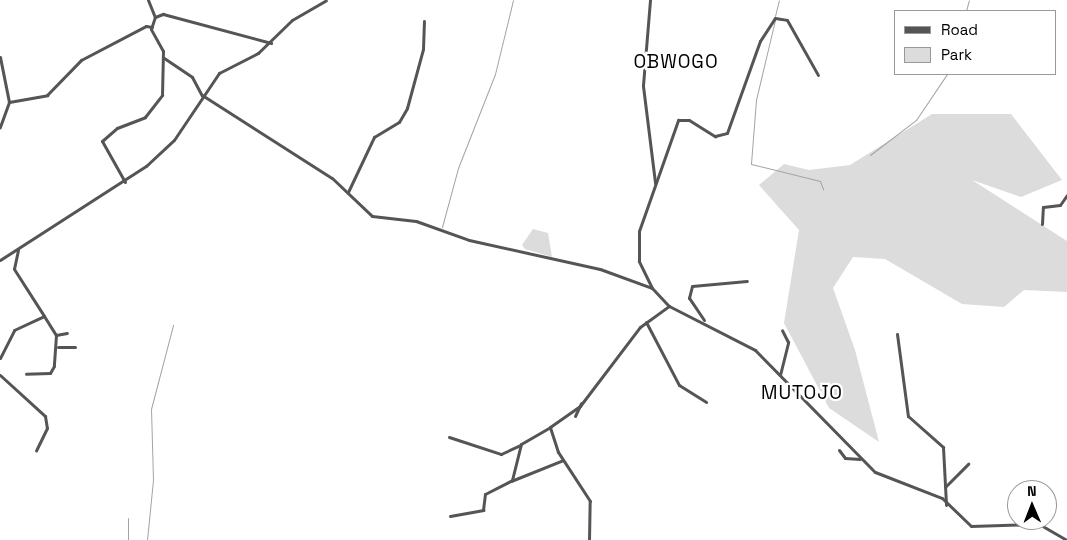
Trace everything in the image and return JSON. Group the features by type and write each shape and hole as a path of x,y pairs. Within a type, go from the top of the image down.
{"street":[{"path":"124,182 102,141 117,128 141,120 159,100 164,58 152,27 155,17 148,0"},
{"path":"0,260 124,182 174,140 202,96 223,70 271,43 292,20 326,0"},
{"path":"650,0 643,86 655,184"},
{"path":"155,17 163,14 271,43"},
{"path":"818,75 787,20 773,18 760,42 730,130 715,136 689,120 678,120 641,220 638,250 652,288 669,306 705,321 755,350 860,459 875,472 942,498 946,506 970,526 1039,524 1067,540"},
{"path":"348,192 374,136 398,122 407,108 423,49 424,21"},
{"path":"9,102 47,95 81,60 146,26 152,27"},
{"path":"0,57 9,102 0,127"},
{"path":"164,58 192,77 202,96 348,192 364,211 379,219 416,221 470,240 600,269 652,288"},
{"path":"1042,224 1043,207 1060,206 1067,195"},
{"path":"18,250 14,269 56,335 58,347 51,371 26,374"},
{"path":"705,321 689,298 692,286 747,280"},
{"path":"575,416 581,404 646,322 669,306"},
{"path":"0,358 14,330 44,316"},
{"path":"646,322 679,385 706,402"},
{"path":"780,375 788,342 782,330"},
{"path":"56,335 68,333"},
{"path":"897,334 908,416 942,447 946,506"},
{"path":"58,347 76,347"},
{"path":"0,375 45,416 47,428 36,451"},
{"path":"449,437 501,454 550,427 581,404"},
{"path":"550,427 563,460 590,501 589,540"},
{"path":"510,481 521,444"},
{"path":"839,450 844,458 860,459"},
{"path":"450,516 480,512 485,494 510,481 563,460"},
{"path":"945,487 968,464"}],"green space":[{"path":"932,114 1011,114 1062,180 1021,197 972,180 1067,241 1067,292 1024,290 1004,307 962,304 885,259 853,257 833,288 855,350 879,442 829,408 784,323 799,230 759,185 784,164 809,170 850,165"},
{"path":"533,229 548,233 552,257 525,249 522,245"}],"waterway":[{"path":"442,227 458,168 495,74 513,0"},
{"path":"775,16 779,0"},
{"path":"966,10 969,0"},
{"path":"775,20 756,100 751,164 820,181 823,189"},
{"path":"870,155 916,120 946,75"},
{"path":"147,540 153,480 151,409 173,325"},
{"path":"128,518 128,540"}],"district":[{"name":"OBWOGO","path":"676,62"},
{"name":"MUTOJO","path":"802,393"}]}
